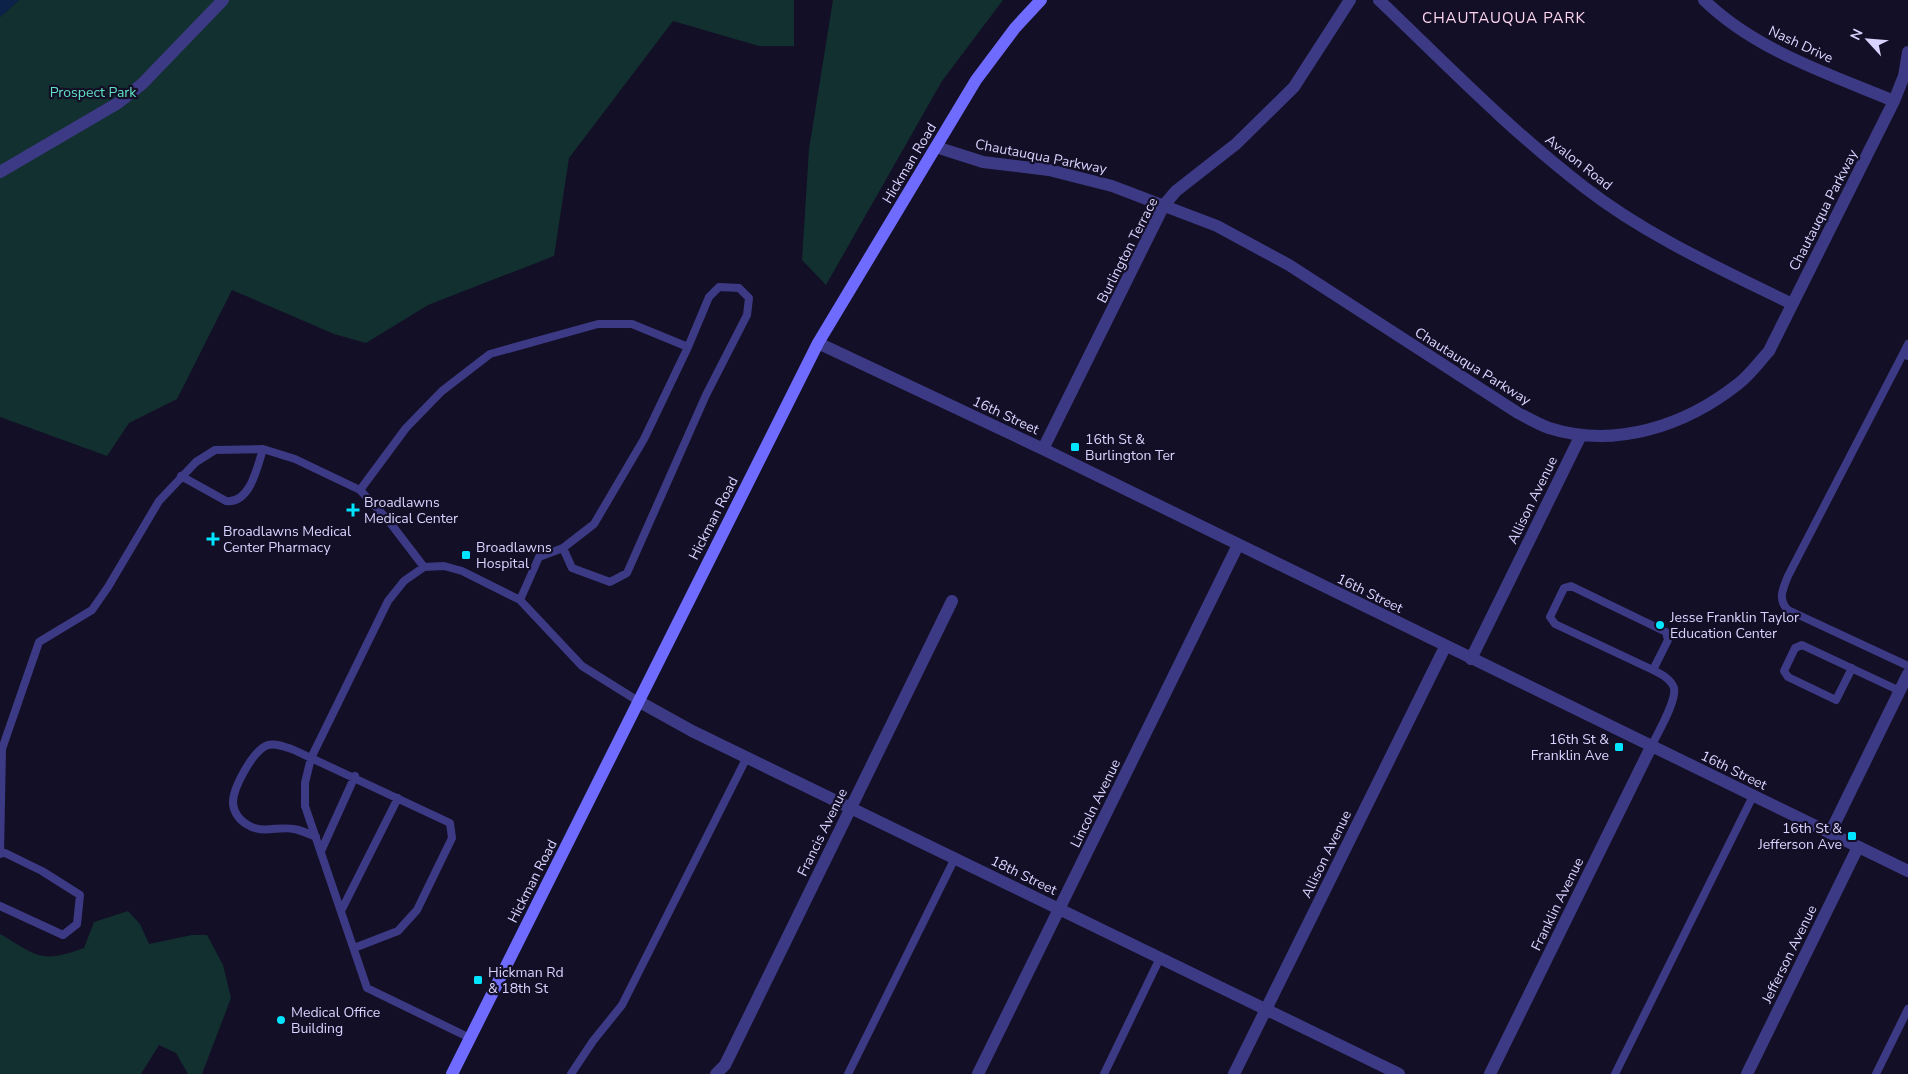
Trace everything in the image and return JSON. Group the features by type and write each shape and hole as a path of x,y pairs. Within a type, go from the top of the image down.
{"main road":[{"name":"Hickman Road","path":"452,1074 818,343 976,80 1015,28 1041,0"}],"street":[{"path":"0,172 118,103 142,84 223,0"},
{"name":"Burlington Terrace","path":"1043,449 1164,205 1176,191 1236,144 1294,87 1350,0"},
{"name":"Avalon Road","path":"1379,0 1517,132 1585,188 1659,236 1792,304"},
{"name":"Nash Drive","path":"1704,0 1741,30 1772,48 1894,101"},
{"name":"Chautauqua Parkway","path":"936,147 983,162 1049,170 1112,186 1217,226 1289,265 1518,414 1549,428 1580,435 1601,436 1636,433 1664,426 1704,409 1740,383 1769,351 1894,101 1904,76 1908,52"},
{"name":"16th Street","path":"818,343 1043,449 1445,647 1908,871"},
{"name":"Allison Avenue","path":"1471,659 1580,435"},
{"name":"Lincoln Avenue","path":"978,1074 1238,545"},
{"name":"Francis Avenue","path":"716,1074 724,1066 952,601"},
{"name":"Allison Avenue","path":"1234,1074 1445,647"},
{"path":"1830,833 1908,674"},
{"name":"18th Street","path":"638,701 692,731 1399,1074"},
{"name":"Franklin Avenue","path":"1490,1074 1651,747"},
{"name":"Jefferson Avenue","path":"1747,1074 1858,847"}],"lane":[{"path":"520,600 539,557 564,548 594,524 644,439 688,348 709,297 719,288 739,288 749,298 747,315 706,395 627,573 610,582 572,568 564,548"},
{"path":"360,490 406,428 442,391 490,354 598,324 632,324 688,348"},
{"path":"1908,344 1906,355 1788,576 1781,594 1782,604 1788,610 1908,666"},
{"path":"181,476 226,502 234,502 241,499 245,492 256,471 263,449"},
{"path":"0,906 63,935 77,924 80,894 42,871 1,852 2,749 39,642 92,610 108,587 159,501 196,462 215,450 263,449 296,459 360,490 388,520 424,567"},
{"path":"470,1038 367,988 305,806 305,783 311,758 388,601 404,581 424,567 444,566 462,570 520,600 582,666 638,701"},
{"path":"1651,747 1672,701 1674,688 1662,674 1653,670 1552,621 1550,617 1564,588 1570,586 1666,632 1668,640 1653,670"},
{"path":"1852,668 1836,700 1788,678 1784,671 1795,648 1802,645 1852,668 1900,691"},
{"path":"316,837 295,829 264,830 249,826 238,816 233,803 235,794 254,756 266,746 278,744 355,776 450,823 452,838 417,910 398,931 354,948"},
{"path":"571,1074 593,1040 622,1005 747,757"},
{"path":"321,851 355,776"},
{"path":"1616,1074 1753,796"},
{"path":"341,911 398,798"},
{"path":"848,1074 955,858"},
{"path":"1104,1074 1160,958"},
{"path":"1876,1074 1908,1009"}],"green space":[{"name":"Prospect Park","path":"19,0 794,0 794,46 759,46 673,21 569,158 554,256 428,305 366,343 334,334 232,290 177,399 129,423 107,456 0,417 0,17"},
{"path":"833,0 1003,0 942,81 826,285 802,260 809,149"},
{"path":"128,911 140,924 149,944 192,935 207,935 223,965 231,998 202,1074 188,1074 176,1053 159,1045 141,1074 0,1074 0,934 32,952 40,955 58,956 84,948 94,922"}],"water":[{"path":"0,0 19,0 0,17"}],"place":[{"name":"16th St & Burlington Ter","path":"1075,447"},
{"name":"Broadlawns Medical Center","path":"353,510"},
{"name":"Broadlawns Medical Center Pharmacy","path":"213,539"},
{"name":"Broadlawns Hospital","path":"466,555"},
{"name":"Jesse Franklin Taylor Education Center","path":"1660,625"},
{"name":"16th St & Franklin Ave","path":"1619,747"},
{"name":"16th St & Jefferson Ave","path":"1852,836"},
{"name":"Hickman Rd & 18th St","path":"478,980"},
{"name":"Medical Office Building","path":"281,1020"}],"district":[{"name":"CHAUTAUQUA PARK","path":"1504,18"}]}
